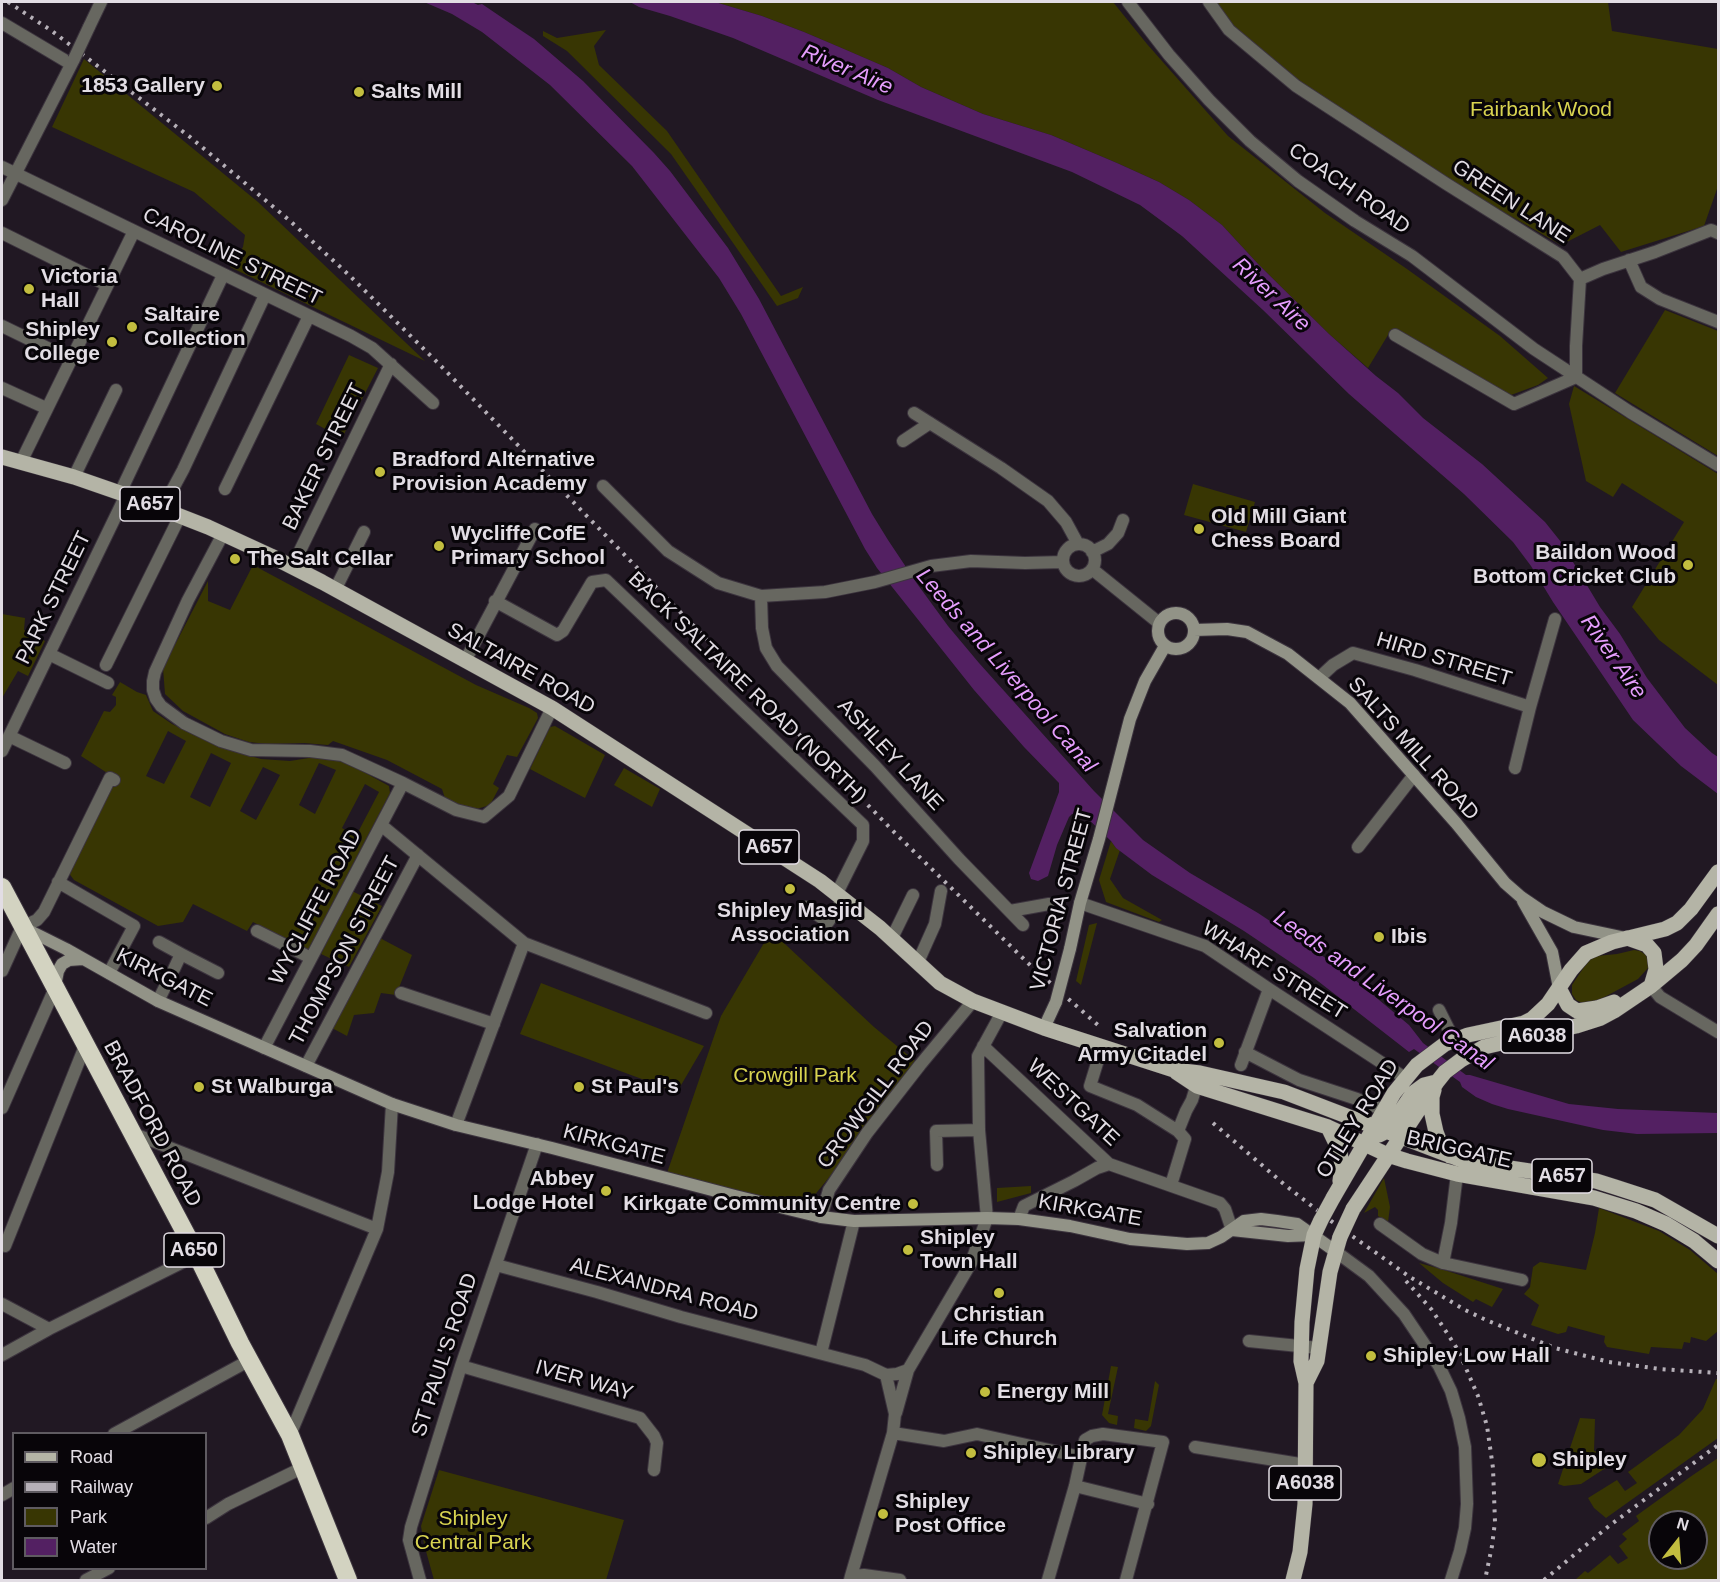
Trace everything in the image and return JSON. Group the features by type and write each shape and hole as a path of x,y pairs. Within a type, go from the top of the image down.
{"highway":[{"name":"BRADFORD ROAD","path":"2,887 290,1435 348,1581"}],"main road":[{"name":"SALTAIRE ROAD","path":"2,457 74,477 123,494 223,534 292,567 552,708 773,849 841,896 892,938 940,983 973,1001"},
{"name":"OTLEY ROAD","path":"1306,1383 1314,1369 1319,1348 1330,1272 1338,1244 1353,1209 1388,1155 1383,1110 1405,1078 1417,1065 1450,1042 1477,1032 1524,1023 1539,1013 1575,964 1586,954 1612,942 1665,929 1677,922 1691,909 1719,872"},
{"name":"OTLEY ROAD","path":"1293,1581 1299,1562 1303,1528 1306,1383 1302,1369 1301,1346 1307,1269 1314,1235 1364,1144 1387,1131 1445,1072 1484,1047 1547,1034 1589,1022 1614,1011 1652,986 1682,960 1719,914"},
{"path":"1627,938 1640,941 1654,953 1656,969 1652,986"},
{"name":"A6038","path":"1559,988 1568,1005 1577,1011 1629,1000"},
{"name":"A657","path":"973,1001 1044,1028 1174,1070 1328,1127 1388,1155"},
{"name":"A657","path":"1198,1080 1284,1092 1387,1131"},
{"path":"1437,1082 1432,1097 1432,1114 1441,1145 1450,1156"},
{"path":"1328,1127 1340,1152 1342,1166 1336,1192"},
{"name":"BRIGGATE","path":"1387,1131 1450,1156 1483,1164 1596,1181 1615,1187 1655,1200 1719,1236"},
{"name":"BRIGGATE","path":"1388,1155 1457,1174 1594,1198 1622,1206 1666,1224 1694,1241 1719,1261"}],"street":[{"path":"2,200 101,2"},
{"name":"COACH ROAD","path":"1128,2 1169,55 1209,100 1250,141 1282,168 1319,196 1412,256 1507,330 1576,376"},
{"name":"GREEN LANE","path":"1209,2 1229,30 1296,86 1563,257 1580,279"},
{"path":"2,26 73,61"},
{"name":"CAROLINE STREET","path":"2,167 372,348 433,403"},
{"path":"1576,376 1580,279 1711,230 1719,233"},
{"path":"21,462 134,231"},
{"path":"2,233 107,285"},
{"path":"1629,260 1641,287 1660,299 1719,322"},
{"name":"PARK STREET","path":"2,752 223,275"},
{"path":"162,509 188,460 265,295"},
{"path":"225,489 309,316"},
{"path":"2,326 70,359"},
{"path":"1395,336 1514,404 1576,376"},
{"name":"BAKER STREET","path":"292,567 391,364"},
{"path":"1576,376 1630,412 1719,465"},
{"path":"2,388 46,408"},
{"path":"74,477 116,390"},
{"path":"914,413 1048,501 1066,522 1078,544"},
{"path":"903,441 930,423"},
{"path":"603,486 668,551 718,583 762,596 825,592 875,582 931,566 971,561 1063,562"},
{"path":"106,665 180,516"},
{"path":"1092,552 1108,544 1118,533 1123,520"},
{"path":"465,661 535,529"},
{"path":"334,590 364,532"},
{"path":"223,534 188,600 153,681 153,690 161,706 184,723 221,741 250,750 310,751 342,755 456,810 484,817 509,796 552,708"},
{"path":"1078,544 1086,546 1094,557 1092,569 1086,575 1074,575 1067,571 1063,562 1065,552 1078,544"},
{"path":"1092,569 1159,623"},
{"name":"BACK SALTAIRE ROAD (NORTH)","path":"495,602 557,635 563,631 592,582 606,580 863,825 863,841 841,896"},
{"name":"ASHLEY LANE","path":"762,596 762,628 766,648 777,666 862,752 959,859 1023,925"},
{"path":"1178,613 1189,618 1194,630 1193,636 1187,646 1181,649 1165,646 1157,632 1159,623 1169,614 1178,613"},
{"path":"1515,768 1555,619"},
{"name":"SALTS MILL ROAD","path":"1194,630 1227,629 1247,632 1288,654 1350,703 1505,883 1521,897 1542,912 1574,927 1627,938"},
{"name":"VICTORIA STREET","path":"1044,1028 1056,1002 1080,903 1130,719 1145,681 1165,646"},
{"name":"HIRD STREET","path":"1319,678 1353,652 1530,707"},
{"path":"49,654 108,683"},
{"path":"9,736 65,763"},
{"path":"1358,847 1414,775"},
{"path":"2,971 22,927 37,920 44,912 110,778 114,780"},
{"name":"WYCLIFFE ROAD","path":"264,1048 403,783"},
{"path":"381,825 524,943 706,1013"},
{"name":"THOMPSON STREET","path":"306,1066 418,855"},
{"path":"58,882 134,926 108,973"},
{"path":"918,962 935,924 941,891"},
{"path":"892,938 914,895"},
{"path":"806,907 828,922 841,896"},
{"name":"SALTS MILL ROAD","path":"1521,897 1552,952 1559,988"},
{"name":"WHARF STREET","path":"1080,903 1205,946 1405,1078"},
{"path":"1010,911 1048,904"},
{"name":"KIRKGATE","path":"22,927 158,1001 392,1104 456,1125 537,1144 680,1183 821,1217 854,1221 1020,1219 1070,1226 1130,1239 1187,1244 1208,1243 1232,1230"},
{"path":"257,931 311,958"},
{"path":"159,942 218,973"},
{"path":"456,1125 524,943"},
{"path":"174,969 182,954"},
{"path":"2,1108 55,988 58,971 62,964 69,960 84,959"},
{"path":"158,1001 167,983"},
{"path":"1652,986 1660,997 1719,1032"},
{"path":"1241,1065 1269,990"},
{"path":"401,993 494,1024"},
{"name":"CROWGILL ROAD","path":"821,1217 829,1190 867,1133 973,1001"},
{"path":"1439,1010 1450,1042"},
{"path":"900,1581 855,1577 894,1433 896,1414 908,1370 971,1263 987,1218 979,1130 978,1056 1002,1012"},
{"path":"4,1246 85,1046"},
{"name":"WESTGATE","path":"983,1046 1109,1164 1220,1203 1225,1209 1232,1230"},
{"path":"1102,1047 1090,1086 1137,1105 1178,1131 1185,1139 1171,1185"},
{"path":"1245,1052 1299,1080 1383,1110"},
{"path":"1178,1131 1198,1080"},
{"path":"290,1435 377,1229 387,1172 392,1104"},
{"path":"937,1165 936,1131 979,1130"},
{"path":"131,1132 377,1229"},
{"name":"ST PAUL'S ROAD","path":"420,1581 409,1540 411,1527 461,1366 537,1144"},
{"path":"1020,1219 1024,1206 1109,1164"},
{"path":"1443,1263 1457,1174"},
{"path":"821,1353 854,1221"},
{"path":"1380,1224 1422,1254 1443,1263 1522,1280"},
{"path":"1232,1230 1288,1236 1314,1235 1338,1244 1404,1314 1439,1366 1451,1391 1465,1448 1467,1504 1465,1528 1451,1581"},
{"path":"2,1355 49,1329 197,1256"},
{"name":"ALEXANDRA ROAD","path":"496,1265 865,1365 886,1375"},
{"path":"2,1304 49,1329"},
{"path":"1249,1341 1319,1348"},
{"path":"118,1432 250,1360"},
{"name":"IVER WAY","path":"461,1366 640,1418 657,1443 654,1470"},
{"path":"896,1414 886,1375 908,1370"},
{"path":"894,1433 944,1441 977,1434 1081,1457"},
{"path":"1048,1581 1075,1486 1085,1440 1102,1434 1163,1443 1126,1581"},
{"path":"1195,1447 1305,1464"},
{"path":"207,1517 228,1504 304,1467"},
{"path":"1075,1486 1148,1504"},
{"path":"86,1581 107,1570"}],"green space":[{"path":"715,2 1113,2 1228,136 1325,213 1500,336 1548,378 1538,385 1511,395 1497,395 1391,330 1368,368 1329,334 1222,225 1189,200 1159,182 1051,135 983,114 921,87 888,68 804,32"},
{"name":"Fairbank Wood","path":"1215,2 1608,2 1612,31 1718,49 1718,186 1704,226 1621,252 1600,225 1561,245 1450,181 1303,86 1234,29"},
{"path":"606,30 594,46 599,65 667,131 781,296 803,287 798,298 777,306 671,154 567,51 543,36 543,31 557,38"},
{"path":"84,59 258,202 425,361 230,267 243,247 245,235 194,192 52,127"},
{"path":"1665,310 1718,331 1718,456 1615,393"},
{"path":"349,355 378,368 342,438 316,424"},
{"path":"1574,386 1718,474 1718,685 1659,640 1632,607 1684,522 1622,483 1613,497 1586,481 1569,404"},
{"path":"1193,484 1255,502 1246,532 1184,515"},
{"path":"253,565 476,685 537,713 538,718 517,757 507,755 493,784 499,788 490,805 470,811 445,798 442,789 387,760 333,741 328,745 267,744 249,742 225,734 183,711 165,694 163,668 208,581 208,601 230,610"},
{"path":"2,614 25,618 24,630 45,641 28,676 18,671 2,698"},
{"path":"120,682 146,695 153,711 172,724 219,747 261,759 290,761 315,757 335,758 389,786 390,793 308,950 253,922 247,931 193,904 183,922 158,926 74,880 68,872 115,778 81,756 104,711 110,712 116,705 116,697 112,695","holes":["168,731 186,741 164,784 146,776","211,753 231,763 210,807 190,797","319,763 336,770 315,814 299,805","263,767 280,775 256,820 240,811","365,784 379,792 356,836 342,828"]},
{"path":"555,726 605,755 585,798 530,769 550,727"},
{"path":"624,768 660,789 652,807 614,785"},
{"path":"1111,841 1120,850 1110,879 1123,898 1162,920 1159,922 1106,902 1099,880"},
{"path":"352,891 382,906 349,967 321,954"},
{"path":"1097,923 1081,985 1076,981 1089,925"},
{"name":"Crowgill Park","path":"771,931 874,1027 920,1065 805,1207 667,1173 721,1016"},
{"path":"378,937 412,955 396,995 381,993 374,1013 354,1015 347,1036 332,1028"},
{"path":"1634,950 1646,955 1649,961 1648,968 1638,979 1597,1001 1584,1004 1576,1000 1572,994 1572,985 1591,959"},
{"path":"541,983 704,1046 677,1092 520,1034"},
{"path":"1384,1178 1390,1207 1388,1222 1378,1216 1378,1210 1375,1207 1364,1213"},
{"path":"1031,1186 1031,1193 997,1202 997,1188"},
{"path":"1599,1208 1659,1231 1690,1250 1718,1274 1718,1331 1706,1341 1691,1337 1690,1343 1684,1342 1682,1349 1651,1347 1649,1354 1607,1347 1604,1342 1605,1336 1568,1326 1566,1332 1558,1334 1531,1325 1539,1305 1524,1294 1530,1287 1533,1267 1540,1262 1586,1270"},
{"path":"1419,1263 1503,1289 1492,1307 1476,1299 1473,1302 1443,1283"},
{"path":"1111,1366 1118,1367 1108,1414 1118,1416 1117,1425 1109,1423 1102,1415"},
{"path":"1718,1379 1718,1438 1606,1518 1594,1508 1588,1498 1617,1480 1625,1491 1637,1483 1628,1472 1679,1435 1703,1409"},
{"path":"1155,1381 1159,1385 1151,1426 1146,1431 1134,1428 1135,1419 1148,1421"},
{"path":"1580,1418 1595,1419 1594,1451 1621,1458 1581,1484 1564,1486 1558,1484"},
{"path":"1718,1458 1718,1580 1575,1580 1585,1571 1588,1573 1610,1555 1618,1564 1628,1558 1619,1546 1627,1539 1622,1534 1639,1521 1636,1516"},
{"name":"Shipley Central Park","path":"439,1470 624,1520 606,1580 434,1580 421,1526"}],"water":[{"path":"424,2 482,4 534,39 583,81 670,171 728,248 759,299 872,514 918,585 979,663 1094,791 1143,840 1190,873 1258,913 1342,969 1409,1025 1423,1043 1466,1075 1569,1104 1618,1109 1718,1113 1718,1133 1637,1134 1603,1130 1508,1109 1476,1097 1462,1087 1460,1082 1414,1049 1409,1052 1314,978 1244,931 1152,875 1116,848 1082,813 1072,814 1069,817 1057,845 1048,876 1038,881 1031,879 1029,873 1059,792 1059,783 974,690 877,568 741,314 719,278 632,166 550,85 482,32 452,14"},
{"name":"River Aire","path":"630,2 715,2 762,16 888,68 921,87 983,114 1051,135 1117,163 1159,182 1189,200 1222,225 1329,334 1398,393 1423,418 1482,464 1545,522 1561,542 1647,678 1685,728 1718,757 1718,794 1681,766 1633,720 1513,542 1464,494 1349,394 1263,310 1182,236 1140,205 1072,172 878,100 733,38"}],"railway":[{"path":"8,2 52,31 190,137 289,220 349,275 439,364 896,834 1031,966 1098,1025"},
{"path":"1213,1123 1331,1221 1410,1277 1465,1310 1555,1348 1609,1362 1660,1369 1718,1373"},
{"path":"1406,1281 1432,1310 1458,1350 1478,1396 1487,1426 1493,1468 1495,1522 1485,1580"},
{"path":"1544,1580 1609,1526 1718,1445"}],"place":[{"name":"1853 Gallery","path":"217,86"},
{"name":"Salts Mill","path":"359,92"},
{"name":"Victoria Hall","path":"29,289"},
{"name":"Saltaire Collection","path":"132,327"},
{"name":"Shipley College","path":"112,342"},
{"name":"Bradford Alternative Provision Academy","path":"380,472"},
{"name":"Old Mill Giant Chess Board","path":"1199,529"},
{"name":"Wycliffe CofE Primary School","path":"439,546"},
{"name":"The Salt Cellar","path":"235,559"},
{"name":"Baildon Wood Bottom Cricket Club","path":"1688,565"},
{"name":"Shipley Masjid Association","path":"790,889"},
{"name":"Ibis","path":"1379,937"},
{"name":"Salvation Army Citadel","path":"1219,1043"},
{"name":"St Walburga","path":"199,1087"},
{"name":"St Paul's","path":"579,1087"},
{"name":"Abbey Lodge Hotel","path":"606,1191"},
{"name":"Kirkgate Community Centre","path":"913,1204"},
{"name":"Shipley Town Hall","path":"908,1250"},
{"name":"Christian Life Church","path":"999,1293"},
{"name":"Shipley Low Hall","path":"1371,1356"},
{"name":"Energy Mill","path":"985,1392"},
{"name":"Shipley Library","path":"971,1453"},
{"name":"Shipley","path":"1539,1460"},
{"name":"Shipley Post Office","path":"883,1514"}],"water label":[{"name":"Leeds and Liverpool Canal","path":"1006,671"},
{"name":"Leeds and Liverpool Canal","path":"1383,991"}]}
